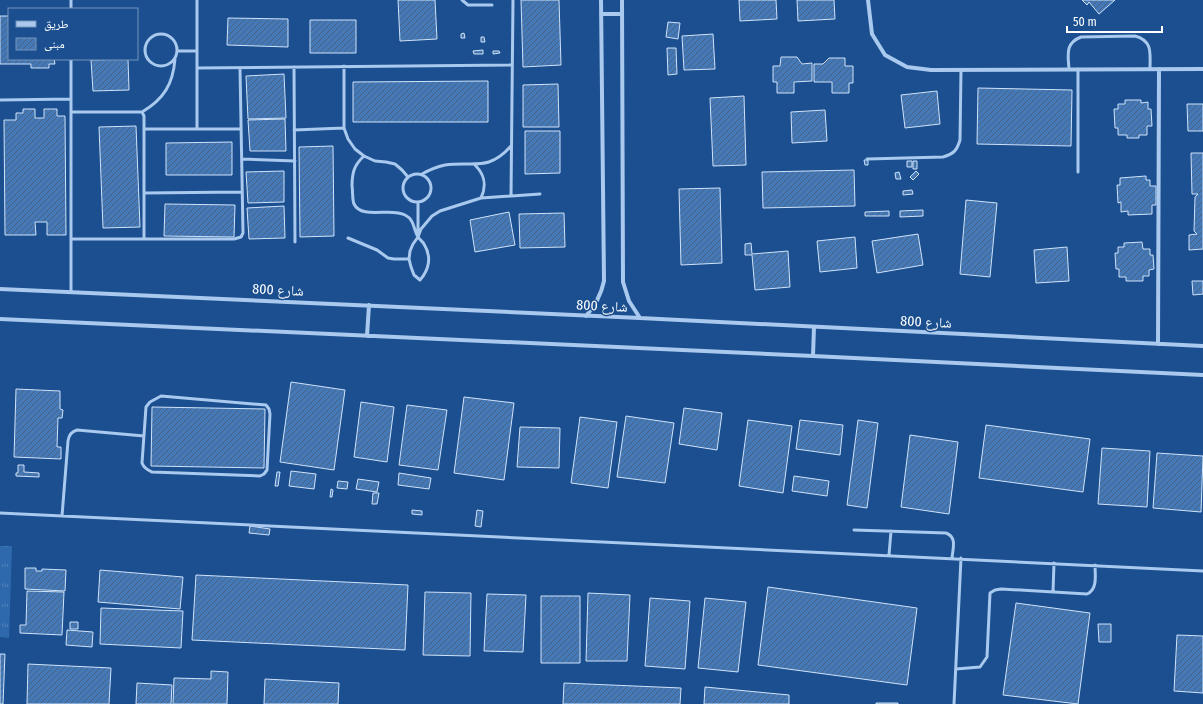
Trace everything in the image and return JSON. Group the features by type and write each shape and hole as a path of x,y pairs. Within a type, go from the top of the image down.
{"street":[{"path":"586,316 598,300 604,281 601,0"},
{"path":"622,0 623,282 629,301 640,318"},
{"path":"868,0 872,34 885,55 907,67 931,70 1203,69"},
{"path":"601,14 622,14"},
{"path":"1158,344 1160,69"},
{"name":"شارع 800","path":"0,289 369,305 1203,346"},
{"path":"367,336 369,305"},
{"path":"0,319 1203,375"},
{"path":"813,356 814,327"}],"lane":[{"path":"197,0 197,129"},
{"path":"462,0 468,5 492,5"},
{"path":"511,196 513,0"},
{"path":"72,112 142,112 154,105 163,95 170,83 174,70 176,51 174,41 165,34 154,36 149,39 145,49 148,59 156,66 168,65 175,57"},
{"path":"1068,69 1068,52 1070,44 1075,39 1081,37 1135,36 1142,37 1147,42 1150,49 1150,69"},
{"path":"176,51 197,51"},
{"path":"71,60 71,292"},
{"path":"197,68 512,65"},
{"path":"344,66 344,128 348,139 355,149 364,156 374,160 395,164 408,177"},
{"path":"294,67 295,242"},
{"path":"71,239 234,239 241,237 243,233 240,68"},
{"path":"1078,69 1078,172"},
{"path":"867,159 943,157 952,154 958,148 960,140 961,70"},
{"path":"0,100 72,99"},
{"path":"142,112 144,116 144,239"},
{"path":"294,130 344,128"},
{"path":"144,129 241,129"},
{"path":"422,174 429,170 446,165 475,165 496,160 511,146"},
{"path":"364,156 358,161 352,174 354,204 363,212 399,212 407,215 413,222 418,237 428,250 428,267 420,280 414,275 411,267 409,259 410,251 418,237 421,229 426,222 440,211 481,198 540,194"},
{"path":"242,159 295,161"},
{"path":"475,165 483,174 484,192 481,198"},
{"path":"417,173 422,174 429,180 431,190 427,198 418,202 408,199 405,195 403,186 408,177 417,173"},
{"path":"144,193 242,192"},
{"path":"418,202 418,237"},
{"path":"348,238 377,250 388,258 409,259"},
{"path":"161,396 261,404 266,405 269,409 267,470 260,476 152,472 142,463 144,436 146,407 150,402 161,396"},
{"path":"62,516 68,441 72,432 77,430 144,436"},
{"path":"0,513 961,558 1203,571"},
{"path":"854,530 946,533 951,535 954,540 952,558"},
{"path":"889,555 890,531"},
{"path":"954,704 961,558"},
{"path":"1053,592 1054,563"},
{"path":"956,668 980,667 987,657 990,593 1001,589 1087,594 1092,592 1094,588 1095,565"}],"green space":[{"path":"0,546 12,546 9,638 0,637"}],"building":[{"path":"398,0 435,0 437,39 400,41"},
{"path":"521,0 559,0 561,65 523,67"},
{"path":"739,0 776,0 777,19 740,21"},
{"path":"797,0 834,0 835,19 798,21"},
{"path":"1082,0 1115,0 1099,14 1089,2 1087,5"},
{"path":"0,16 8,16 8,60 54,60 55,64 49,64 49,68 31,68 31,64 0,64"},
{"path":"228,18 288,19 288,47 227,45"},
{"path":"310,20 356,20 356,53 310,53"},
{"path":"668,22 680,23 678,39 666,37"},
{"path":"464,33 465,38 461,38 461,34"},
{"path":"713,34 715,69 684,70 682,36"},
{"path":"481,37 484,37 485,42 481,42"},
{"path":"667,48 676,48 677,74 668,75"},
{"path":"483,50 483,54 474,54 473,51"},
{"path":"493,51 499,51 500,53 493,54"},
{"path":"781,57 797,57 802,64 812,63 812,81 794,82 794,93 777,93 777,82 773,82 773,66 780,66"},
{"path":"829,58 845,58 845,66 853,66 853,83 849,83 849,93 832,93 832,82 814,82 814,64 823,64"},
{"path":"91,60 128,60 129,90 93,91"},
{"path":"284,74 286,118 248,119 246,76"},
{"path":"488,81 488,122 353,122 353,82"},
{"path":"558,84 559,127 523,127 523,85"},
{"path":"978,88 1072,90 1071,146 977,144"},
{"path":"937,91 940,124 905,128 901,95"},
{"path":"744,96 746,165 713,166 710,98"},
{"path":"1125,100 1141,100 1141,103 1148,102 1148,109 1151,109 1152,126 1147,126 1147,135 1139,135 1139,138 1127,138 1127,135 1118,135 1118,128 1115,128 1114,109 1118,109 1118,104 1125,104"},
{"path":"1187,104 1203,104 1203,131 1188,131"},
{"path":"23,109 35,109 35,118 44,118 44,109 57,109 57,116 65,116 66,235 47,235 47,222 35,222 36,235 5,235 4,120 16,120 16,113 23,113"},
{"path":"825,110 827,141 792,143 791,112"},
{"path":"285,119 286,151 250,151 248,120"},
{"path":"136,126 140,227 103,228 99,127"},
{"path":"525,131 560,131 560,173 525,174"},
{"path":"232,142 232,175 166,175 166,143"},
{"path":"333,146 334,236 300,237 299,147"},
{"path":"1191,153 1203,153 1203,249 1189,250 1189,235 1197,234 1194,231 1195,197 1198,194 1192,194"},
{"path":"864,160 868,160 868,165 865,165"},
{"path":"907,161 912,161 912,167 907,167"},
{"path":"913,161 917,161 917,169 913,169"},
{"path":"854,170 855,206 763,208 762,172"},
{"path":"284,171 284,202 248,203 246,172"},
{"path":"916,171 919,174 913,180 910,177"},
{"path":"899,172 901,179 896,179 895,173"},
{"path":"1146,176 1146,180 1150,180 1150,186 1156,186 1156,205 1152,205 1152,214 1128,215 1128,211 1121,212 1121,202 1118,203 1117,185 1120,185 1120,178"},
{"path":"720,188 722,263 681,265 679,189"},
{"path":"912,190 913,194 903,195 903,191"},
{"path":"966,200 997,203 990,277 960,274"},
{"path":"165,204 235,205 234,237 164,236"},
{"path":"284,206 285,238 249,239 247,208"},
{"path":"923,210 923,216 900,217 900,211"},
{"path":"889,211 889,216 865,216 865,212"},
{"path":"509,212 515,245 475,252 470,220"},
{"path":"564,213 565,247 520,248 519,214"},
{"path":"918,234 923,265 877,273 872,241"},
{"path":"855,237 857,268 820,272 817,241"},
{"path":"1142,242 1143,249 1150,249 1150,255 1153,255 1154,269 1149,270 1149,276 1143,276 1143,281 1126,281 1126,277 1119,277 1119,269 1116,269 1115,253 1118,253 1118,247 1124,247 1124,243"},
{"path":"751,243 752,254 788,251 790,287 755,290 752,255 745,255 745,244"},
{"path":"1067,247 1069,281 1036,283 1034,250"},
{"path":"1192,281 1203,281 1203,294 1193,295"},
{"path":"291,382 345,390 334,470 280,462"},
{"path":"16,389 60,391 60,409 63,410 62,418 58,418 57,447 61,447 61,459 14,457"},
{"path":"464,397 514,403 504,480 454,473"},
{"path":"361,402 394,407 387,462 354,457"},
{"path":"407,405 447,410 438,470 399,465"},
{"path":"152,407 265,409 264,468 151,466"},
{"path":"684,408 722,413 717,450 679,444"},
{"path":"626,416 674,423 665,483 617,477"},
{"path":"580,417 617,422 608,488 571,483"},
{"path":"748,420 792,426 783,493 739,486"},
{"path":"800,420 843,425 840,455 796,449"},
{"path":"858,420 878,423 867,508 847,505"},
{"path":"986,425 1090,439 1083,492 979,478"},
{"path":"520,427 560,428 559,468 517,467"},
{"path":"910,435 958,442 949,514 901,507"},
{"path":"1102,448 1150,451 1147,507 1098,504"},
{"path":"1157,453 1203,456 1201,512 1153,508"},
{"path":"18,465 24,465 24,472 39,473 39,477 16,476 16,473 18,473"},
{"path":"291,471 316,474 314,489 289,486"},
{"path":"277,472 280,472 278,486 275,486"},
{"path":"399,473 431,478 429,489 398,485"},
{"path":"794,476 829,481 827,496 792,491"},
{"path":"358,479 379,482 377,492 356,489"},
{"path":"338,481 348,482 347,489 337,488"},
{"path":"331,489 333,490 332,497 330,497"},
{"path":"373,493 379,493 377,504 372,504"},
{"path":"412,510 422,511 422,515 412,514"},
{"path":"477,510 483,511 481,527 475,526"},
{"path":"250,526 270,529 269,535 249,533"},
{"path":"25,568 36,568 36,571 42,571 42,569 66,570 65,591 25,589"},
{"path":"100,570 183,577 180,609 98,602"},
{"path":"196,575 408,585 405,650 192,640"},
{"path":"768,587 917,608 907,685 758,665"},
{"path":"27,591 64,592 62,635 20,633 20,625 26,625"},
{"path":"425,592 471,593 470,656 423,655"},
{"path":"588,593 630,595 627,661 586,661"},
{"path":"487,594 526,595 523,652 484,651"},
{"path":"541,596 580,596 580,663 541,663"},
{"path":"650,598 690,601 685,669 645,666"},
{"path":"705,598 746,602 738,672 698,668"},
{"path":"1016,603 1090,613 1078,704 1003,695"},
{"path":"101,608 183,611 181,648 100,644"},
{"path":"70,622 78,622 78,629 70,629"},
{"path":"1098,624 1111,624 1111,642 1099,642"},
{"path":"67,630 93,632 92,647 66,645"},
{"path":"1177,635 1203,636 1203,693 1174,691"},
{"path":"0,654 5,654 3,704 0,704"},
{"path":"28,664 111,668 109,704 27,704"},
{"path":"211,671 228,672 227,704 173,704 174,678 211,679"},
{"path":"265,679 339,683 338,704 264,704"},
{"path":"137,683 172,685 171,704 136,704"},
{"path":"564,683 681,688 680,704 563,704"},
{"path":"705,687 789,695 789,704 704,704"},
{"path":"898,703 898,704 876,704"}]}
